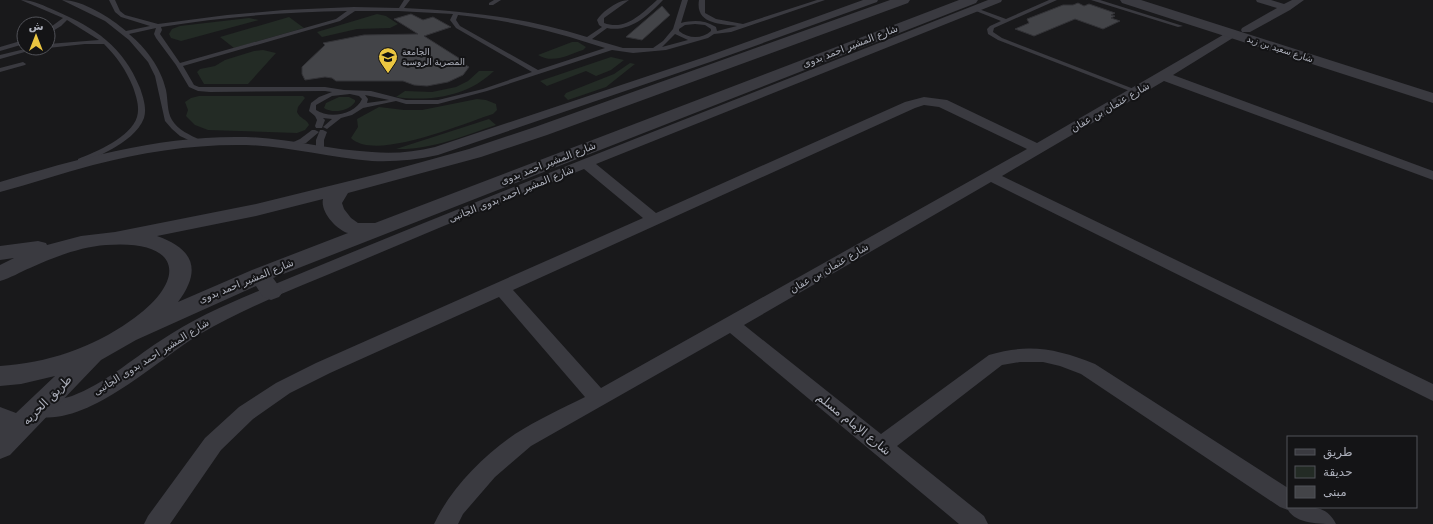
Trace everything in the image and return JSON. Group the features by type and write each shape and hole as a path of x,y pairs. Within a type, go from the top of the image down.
{"street":[{"path":"0,253 120,237 212,220 340,190 472,147 541,131 873,0"},
{"path":"715,62 903,0"},
{"path":"972,4 996,0"},
{"name":"شارع سعيد بن زيد","path":"1127,0 1188,20 1241,33 1433,90"},
{"path":"1261,0 1286,8"},
{"name":"شارع عثمان بن عفان","path":"446,524 455,507 493,465 523,440 732,324 1163,76 1300,0"},
{"name":"شارع المشير احمد بدوى","path":"128,334 266,284 379,229 528,178 972,4"},
{"name":"شارع سعيد بن زيد","path":"1289,48 1433,98"},
{"path":"1163,76 1433,176"},
{"path":"156,524 213,444 246,413 284,388 323,368 916,102 933,102 950,106 1038,149"},
{"name":"شارع المشير احمد بدوى الجانبى","path":"38,409 66,406 104,389 129,374 166,346 196,328 235,308 266,284 528,178 586,163 635,137"},
{"path":"0,187 74,164 139,149 197,142 246,142 291,145 369,157 396,157 472,147"},
{"path":"586,163 654,219"},
{"path":"991,176 1433,393"},
{"path":"340,190 334,197 332,205 344,224 349,227 363,230 379,229"},
{"path":"0,376 27,373 49,368 94,352 128,334 150,318 167,301 177,285 181,271 178,259 171,249 158,242 140,238 120,237"},
{"path":"0,274 34,257 89,241"},
{"path":"502,288 598,399"},
{"name":"شارع الإمام مسلم","path":"732,324 976,524"},
{"name":"طريق الحريه","path":"6,432 38,409 94,352"},
{"path":"880,446 996,360 1010,355 1027,353 1044,355 1066,360 1088,369 1287,499"},
{"path":"1300,508 1324,524"}],"lane":[{"path":"24,0 67,17 85,26 107,42 124,63 136,84 142,108 140,118 136,126 118,141 105,149 74,164"},
{"path":"65,0 95,13 125,33 142,50 155,69 162,87 164,110 169,122 181,134 197,142"},
{"path":"112,0 118,12 124,16 137,21 156,25"},
{"path":"400,10 407,0"},
{"path":"491,4 498,0"},
{"path":"626,0 600,18 601,24 619,27 631,24 660,0"},
{"path":"655,50 665,42 676,28 685,0 676,0"},
{"path":"702,0 702,14 714,20 745,25"},
{"path":"125,33 156,25 286,11 354,9 400,10 456,13 533,25 588,39 611,48 632,52 676,46 712,33 729,31 822,0"},
{"path":"1054,0 990,29 992,35 1137,92"},
{"path":"1094,0 1147,7"},
{"path":"972,4 1006,21"},
{"path":"179,65 338,20 354,9"},
{"path":"456,13 453,20 458,27 538,73"},
{"path":"56,27 67,17"},
{"path":"707,24 714,20"},
{"path":"676,28 690,22 707,24 714,28 712,33"},
{"path":"156,25 159,28 157,34 159,38 179,65 191,86 198,89 325,89 377,95 398,101 421,103 446,100 538,73 611,48"},
{"path":"588,39 607,26"},
{"path":"676,28 676,32 681,36 697,38"},
{"path":"56,45 79,42 107,42"},
{"path":"0,49 16,44"},
{"path":"0,57 16,53"},
{"path":"0,70 23,64"},
{"path":"301,90 312,94 316,101"},
{"path":"340,116 314,114 311,108 316,101 328,95 343,92"},
{"path":"356,93 364,96 365,102 363,106"},
{"path":"291,145 303,141 340,116 353,112 363,106 398,101"},
{"path":"318,115 321,120 320,149"}],"green space":[{"path":"377,14 386,16 398,24 390,28 357,29 322,37 317,32"},
{"path":"289,17 304,28 234,48 220,37"},
{"path":"249,18 259,20 181,41 171,38 169,34 172,29 180,26"},
{"path":"572,42 578,42 586,47 583,50 555,59 544,58 538,55"},
{"path":"263,50 276,53 248,84 204,84 197,72 200,69 215,66 225,60 254,51"},
{"path":"611,57 624,60 611,70 596,76 586,71 547,86 540,81"},
{"path":"630,63 635,64 606,87 568,100 564,96 566,93 614,74"},
{"path":"479,71 494,71 484,80 461,92 436,98 422,99 396,97 405,91 432,92 456,87 468,81"},
{"path":"199,96 303,96 305,98 298,107 297,112 307,121 309,125 305,130 297,133 208,130 195,125 186,116 188,110 185,102 191,98"},
{"path":"339,97 349,97 355,100 355,102 349,108 341,111 332,111 324,108 326,103"},
{"path":"477,99 486,100 496,104 497,110 493,114 442,132 399,143 379,146 363,144 351,138 358,127 357,119 379,107 404,110 422,110"},
{"path":"489,119 496,125 435,145 409,149 396,149"}],"building":[{"path":"1078,3 1084,6 1089,4 1115,13 1111,15 1115,16 1111,18 1120,21 1103,29 1075,19 1034,36 1015,29 1029,23 1027,19 1063,5 1073,5"},
{"path":"662,6 670,15 642,40 626,37"},
{"path":"411,14 423,20 433,17 451,27 424,36 465,62 464,64 469,67 463,75 448,82 427,86 414,85 403,81 336,81 332,78 325,77 305,80 302,74 302,67 325,45 323,43 364,35 418,34 394,19"}],"place":[{"name":"الجامعة المصرية الروسية","path":"388,74"}]}
